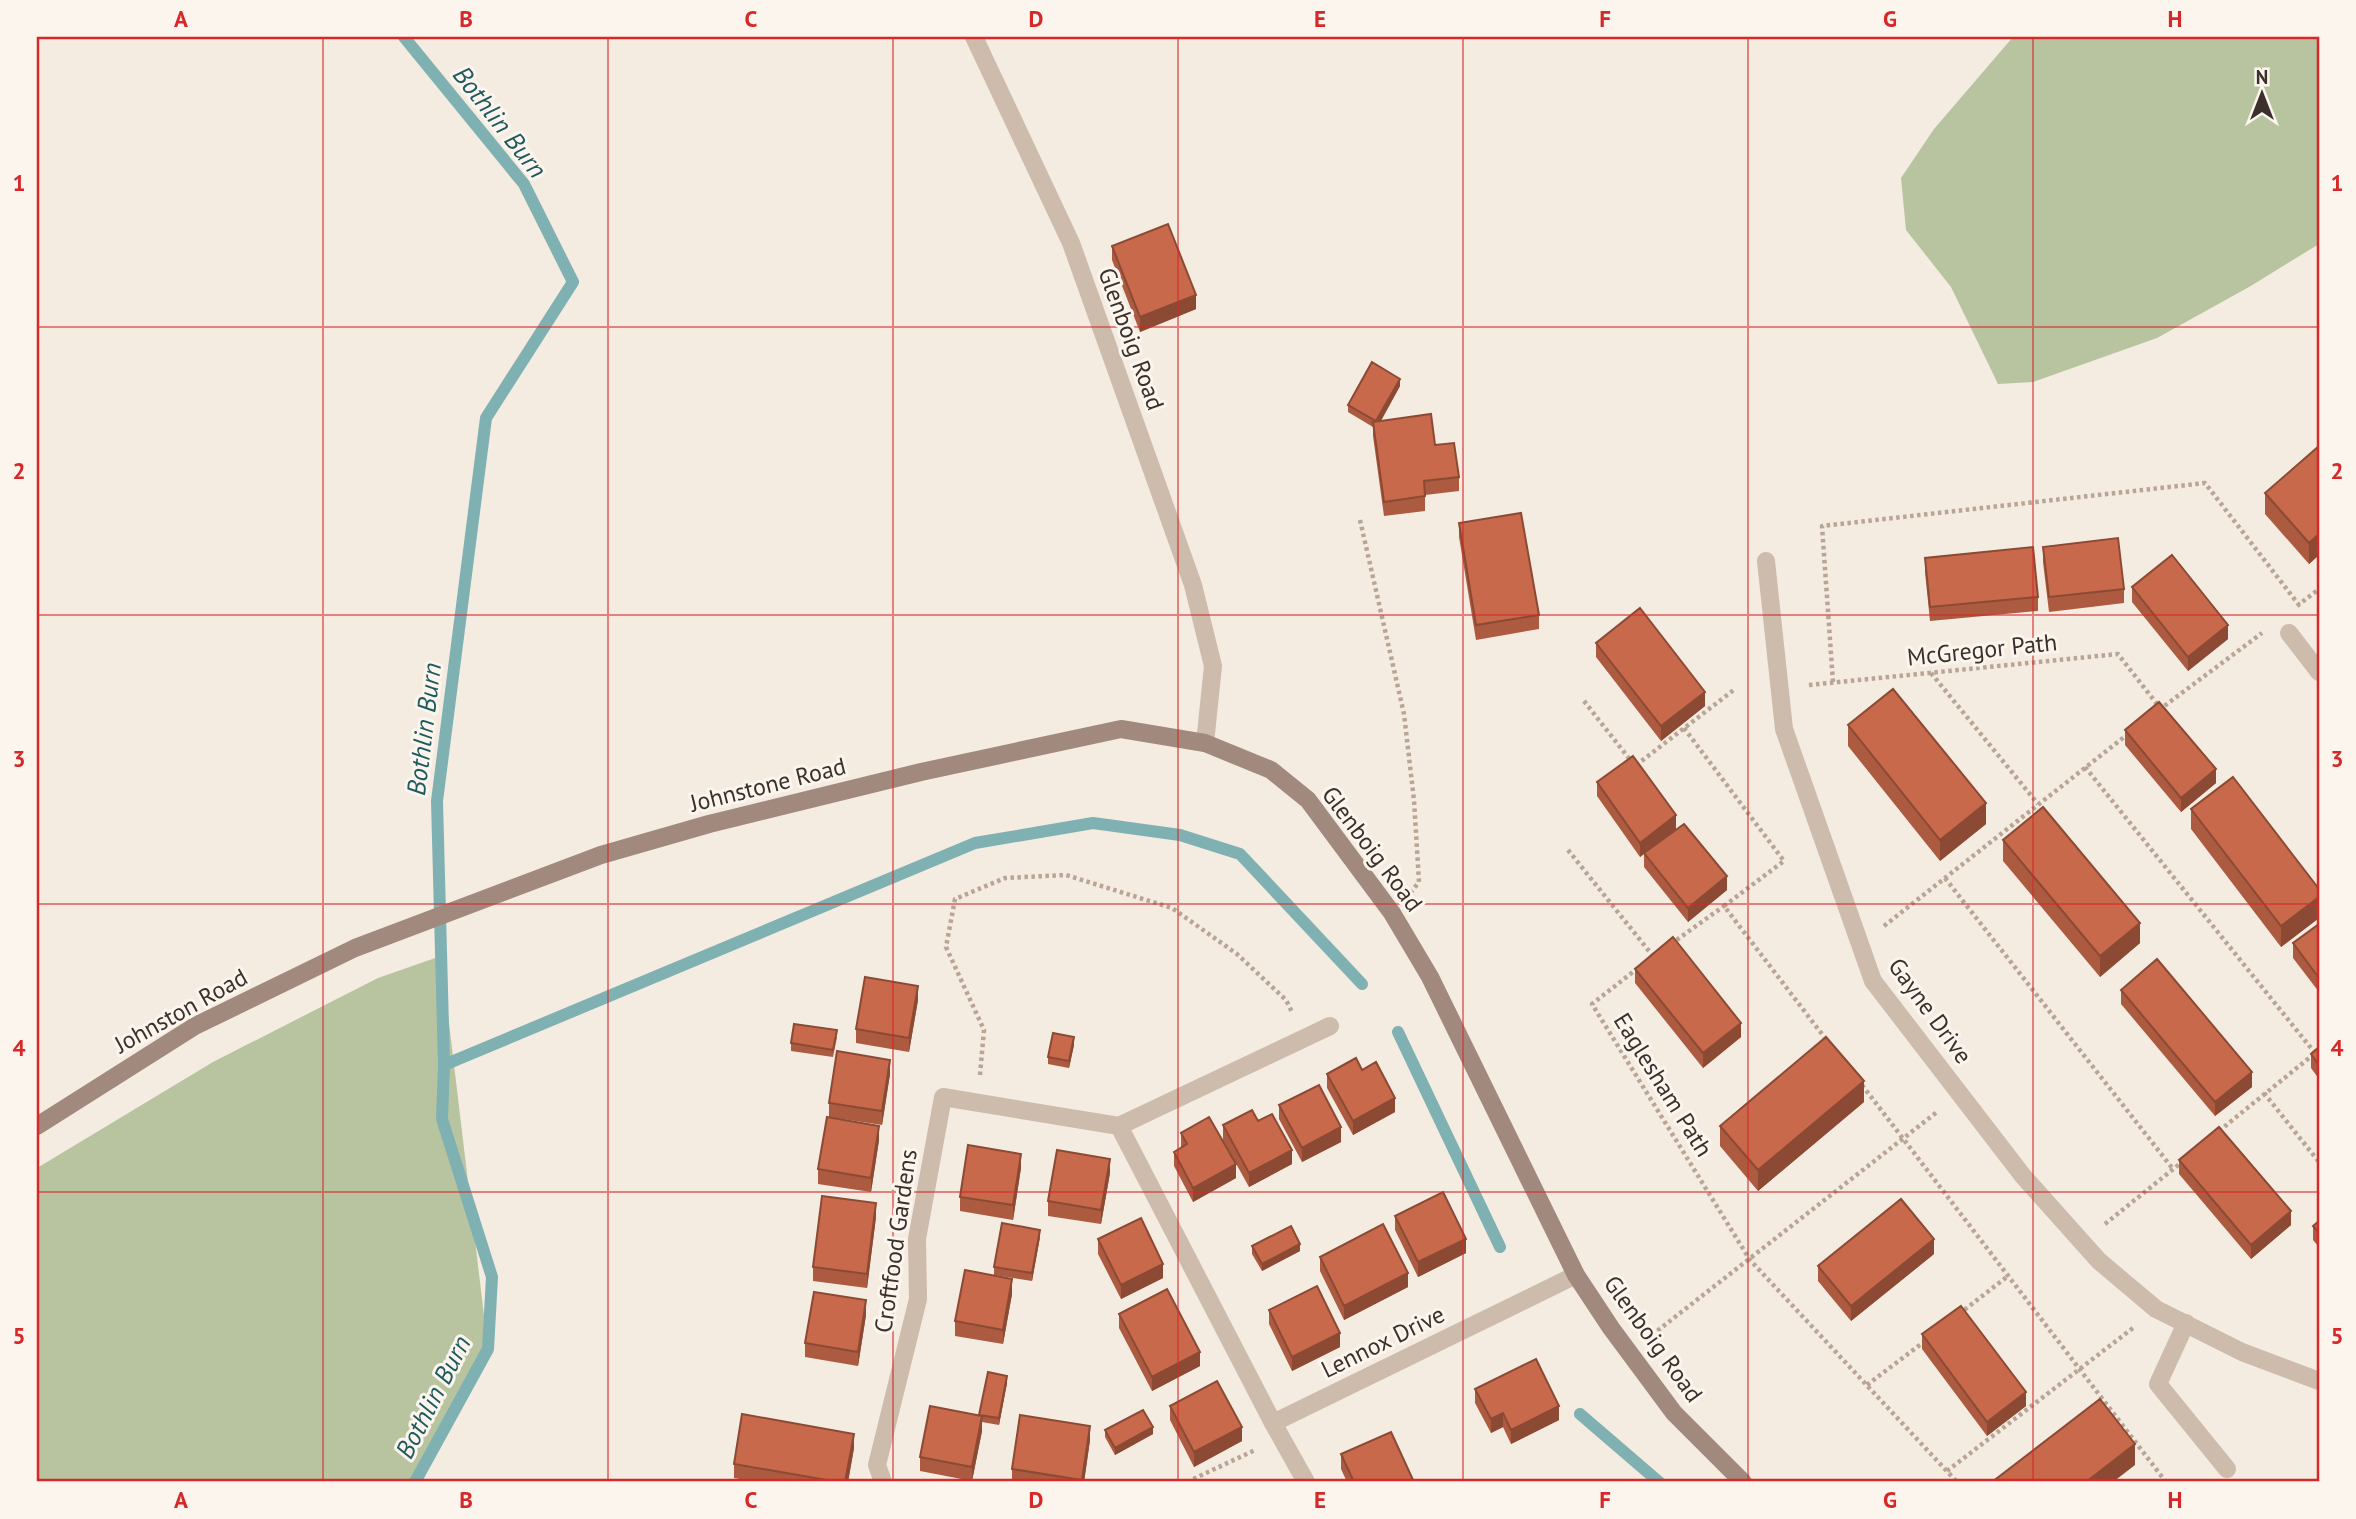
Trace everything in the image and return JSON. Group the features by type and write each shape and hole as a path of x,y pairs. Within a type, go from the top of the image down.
{"main road":[{"name":"Johnstone Road","path":"355,948 601,855 709,824 921,772 1121,729 1205,743"},
{"name":"Glenboig Road","path":"1205,743 1271,770 1308,800 1392,913 1430,977 1576,1275 1674,1413 1743,1482"},
{"name":"Johnston Road","path":"37,1126 195,1026 355,948"}],"street":[{"name":"Glenboig Road","path":"974,37 1071,243 1193,585 1213,666 1205,743"},
{"name":"Gayne Drive","path":"1766,561 1784,729 1873,981 2023,1176 2099,1261 2156,1309 2242,1352 2319,1381"},
{"path":"2289,634 2319,672"},
{"path":"1306,1482 1119,1126 1330,1026"},
{"name":"Croftfood Gardens","path":"883,1482 877,1465 918,1299 917,1239 943,1097 1119,1126"},
{"name":"Lennox Drive","path":"1277,1430 1576,1275"},
{"path":"2186,1323 2158,1384 2227,1469"}],"path":[{"path":"1833,682 1822,526 2205,484 2299,605"},
{"path":"1360,520 1404,714 1414,800 1419,882 1392,913"},
{"path":"2150,717 2268,628"},
{"name":"McGregor Path","path":"1780,688 2118,654 2161,709"},
{"path":"1931,673 2038,804"},
{"path":"1584,701 1635,766 1735,689"},
{"path":"1569,850 1653,956 1784,861 1684,728"},
{"path":"1860,945 2128,734"},
{"path":"2085,767 2317,1052 2213,1136"},
{"path":"978,1103 984,1030 946,947 955,899 1005,878 1066,875 1172,908 1237,954 1276,990 1286,1000 1306,1037"},
{"path":"1945,878 2173,1169"},
{"path":"1724,906 1830,1044"},
{"name":"Eaglesham Path","path":"1653,956 1592,1004 1750,1260 1957,1482"},
{"path":"1855,1076 2166,1482"},
{"path":"2264,1093 2319,1162"},
{"path":"1629,1353 1960,1094"},
{"path":"2082,1241 2139,1199 2183,1161"},
{"path":"1954,1318 2008,1276"},
{"path":"1947,1471 2156,1309"},
{"path":"1867,1385 1932,1335"},
{"path":"1187,1482 1277,1430"}],"green space":[{"path":"2013,37 2319,37 2319,244 2157,338 2033,382 1998,384 1951,287 1906,230 1901,178 1934,129"},
{"path":"441,956 488,1349 416,1482 37,1482 37,1168 213,1062 378,978"}],"building":[{"path":"1168,224 1196,295 1140,317 1112,246"},
{"path":"1372,362 1400,379 1376,421 1348,405"},
{"path":"1431,414 1435,445 1454,443 1459,477 1424,481 1425,496 1384,502 1373,422"},
{"path":"2319,446 2319,534 2309,543 2265,493"},
{"path":"1521,513 1539,615 1476,625 1459,523"},
{"path":"2118,538 2124,589 2049,597 2043,547"},
{"path":"2033,547 2038,597 1930,607 1925,558"},
{"path":"2172,555 2228,625 2188,657 2132,587"},
{"path":"1640,608 1705,692 1661,726 1596,643"},
{"path":"1893,689 1986,803 1940,840 1848,725"},
{"path":"2159,702 2216,769 2181,798 2125,730"},
{"path":"1633,756 1676,815 1640,843 1597,782"},
{"path":"2233,777 2319,889 2319,897 2281,926 2191,809"},
{"path":"2043,807 2140,923 2100,956 2003,840"},
{"path":"1684,824 1727,876 1688,908 1644,853"},
{"path":"2319,924 2319,978 2293,943"},
{"path":"1673,937 1741,1023 1703,1053 1635,969"},
{"path":"2157,959 2252,1072 2215,1102 2121,990"},
{"path":"865,977 918,986 909,1038 856,1029"},
{"path":"794,1024 837,1030 833,1050 791,1043"},
{"path":"1053,1033 1074,1037 1069,1061 1048,1057"},
{"path":"1826,1037 1864,1081 1758,1170 1720,1126"},
{"path":"2319,1047 2319,1065 2311,1054"},
{"path":"837,1051 890,1060 882,1111 829,1103"},
{"path":"1356,1058 1362,1070 1376,1062 1395,1098 1353,1121 1327,1074"},
{"path":"1319,1085 1341,1127 1302,1148 1279,1105"},
{"path":"1252,1110 1258,1121 1272,1114 1292,1150 1249,1173 1223,1125"},
{"path":"827,1117 879,1126 871,1178 818,1169"},
{"path":"1209,1117 1236,1164 1193,1188 1174,1152 1187,1144 1181,1133"},
{"path":"2219,1127 2291,1211 2251,1245 2179,1160"},
{"path":"968,1145 1021,1154 1013,1205 960,1197"},
{"path":"1057,1150 1110,1159 1101,1210 1048,1201"},
{"path":"1443,1192 1466,1239 1418,1262 1395,1216"},
{"path":"822,1196 876,1203 867,1274 813,1267"},
{"path":"1901,1199 1934,1239 1851,1306 1818,1266"},
{"path":"1141,1218 1163,1264 1121,1285 1098,1239"},
{"path":"2319,1221 2319,1233 2313,1226"},
{"path":"1002,1223 1040,1230 1032,1273 994,1267"},
{"path":"1383,1224 1408,1273 1344,1306 1320,1257"},
{"path":"1291,1226 1300,1244 1262,1264 1252,1246"},
{"path":"965,1270 1012,1279 1003,1330 955,1321"},
{"path":"1317,1286 1340,1333 1292,1357 1269,1310"},
{"path":"1167,1289 1200,1352 1152,1377 1119,1314"},
{"path":"814,1292 866,1300 858,1352 805,1343"},
{"path":"1961,1306 2026,1392 1987,1422 1922,1334"},
{"path":"1536,1359 1559,1406 1511,1430 1503,1413 1491,1419 1475,1389"},
{"path":"988,1372 1007,1376 999,1418 979,1415"},
{"path":"1217,1381 1242,1427 1194,1452 1170,1406"},
{"path":"2100,1399 2135,1444 2086,1482 1992,1482"},
{"path":"930,1406 982,1416 972,1467 920,1457"},
{"path":"1143,1410 1153,1427 1115,1448 1105,1430"},
{"path":"742,1414 854,1434 845,1482 734,1464"},
{"path":"1020,1415 1090,1426 1082,1480 1012,1469"},
{"path":"1391,1432 1414,1482 1354,1482 1341,1454"}],"waterway":[{"name":"Bothlin Burn","path":"404,37 524,184 573,282 486,418 437,801 444,1065 442,1119 492,1277 488,1349 415,1482"},
{"path":"444,1065 975,843 1093,823 1180,835 1240,854 1362,984"},
{"path":"1398,1032 1500,1247"},
{"path":"1580,1414 1659,1482"}]}
